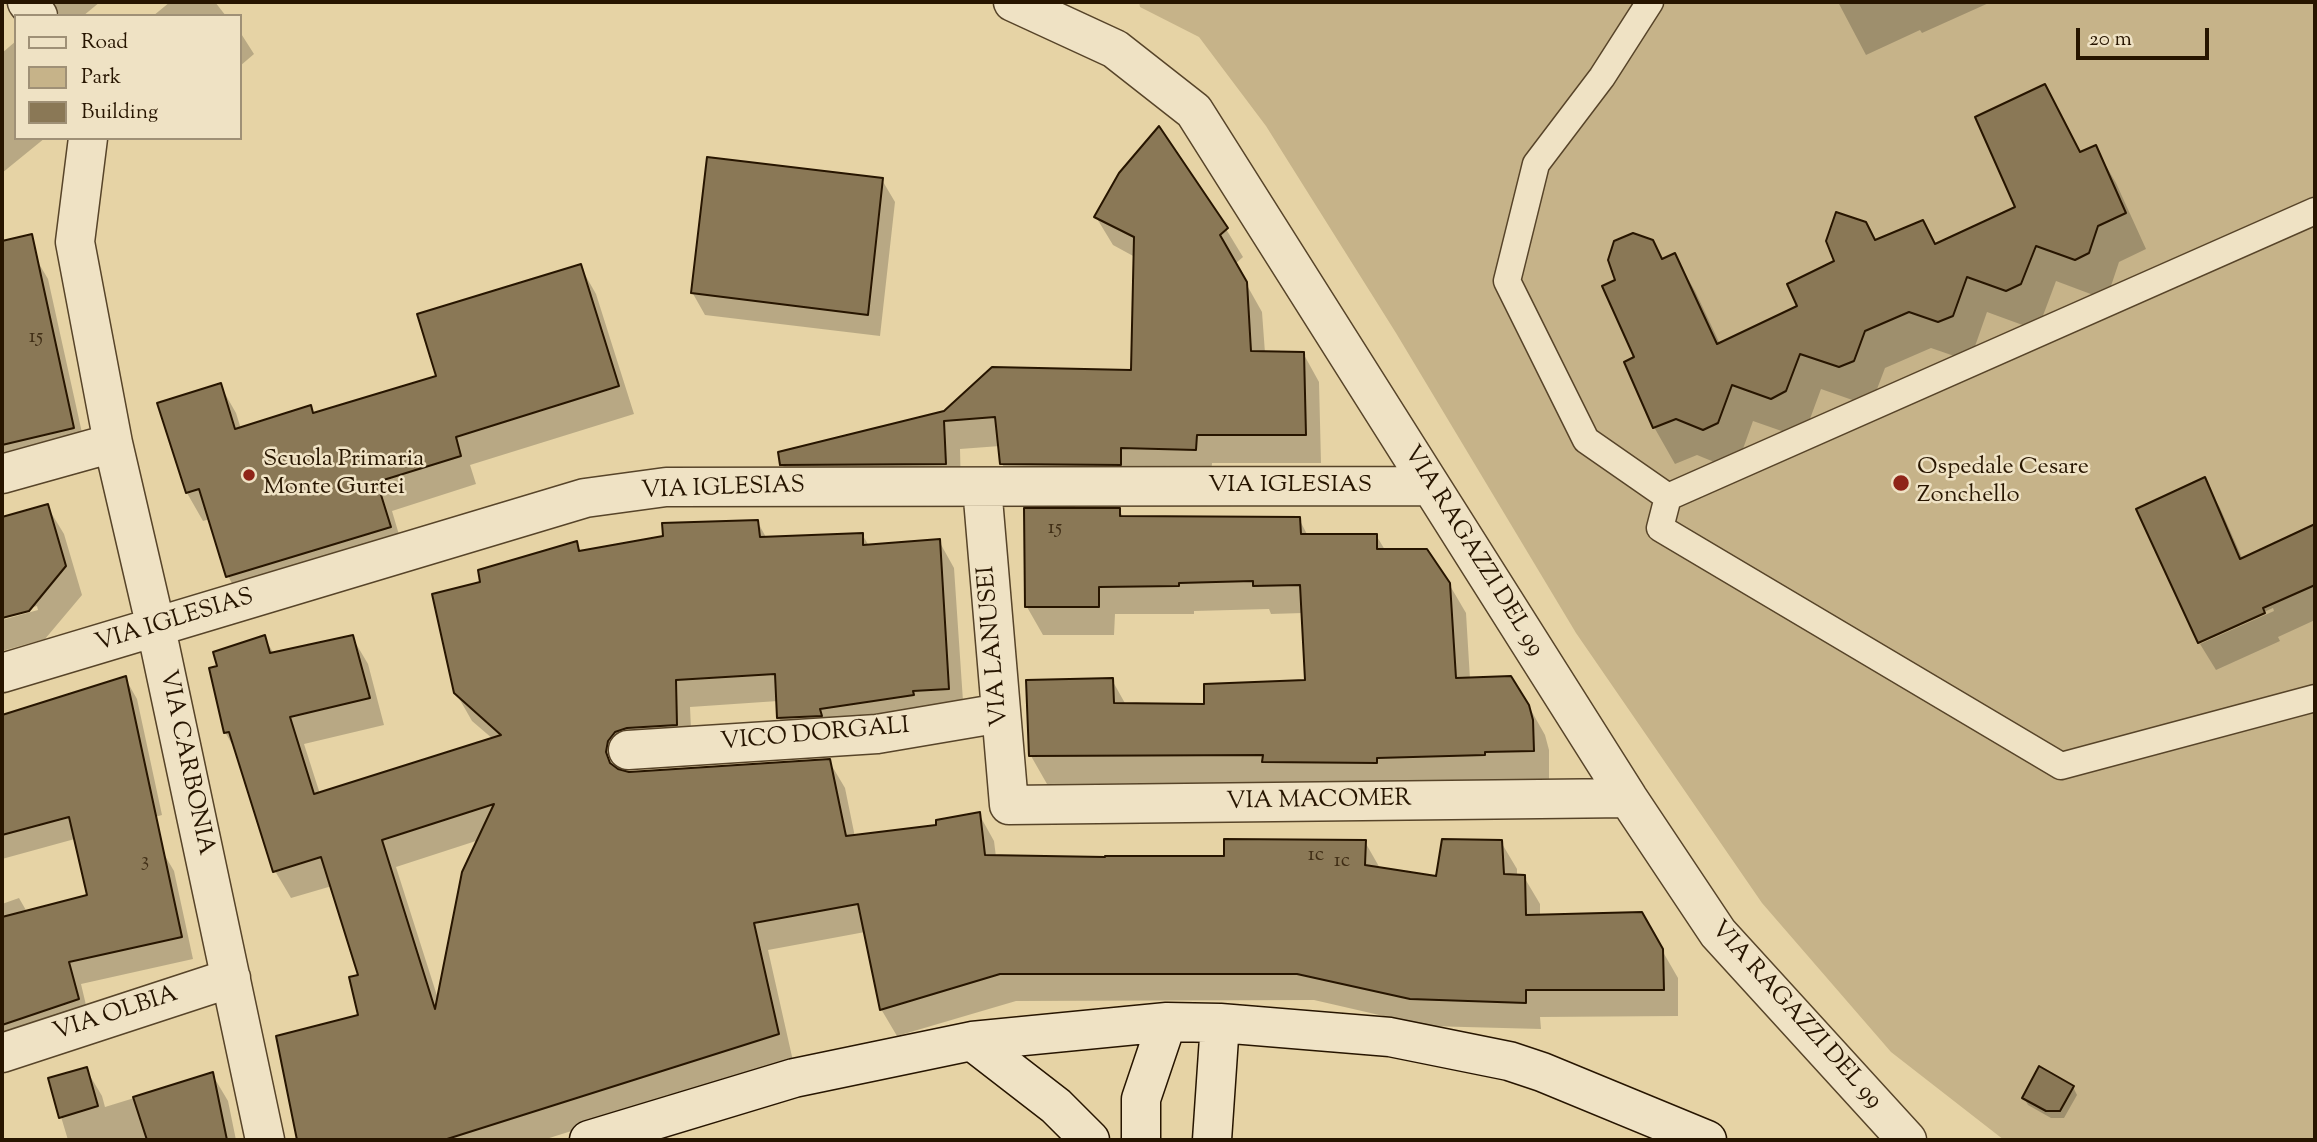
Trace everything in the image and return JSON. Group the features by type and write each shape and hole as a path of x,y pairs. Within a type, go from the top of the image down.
{"street":[{"name":"VIA RAGAZZI DEL 99","path":"1013,2 1115,49 1194,111 1429,486 1628,798 1718,933 1907,1140"},
{"name":"VIA CARBONIA","path":"88,140 75,242 113,443 156,628 265,1140"},
{"path":"2,474 113,443"},
{"name":"VIA IGLESIAS","path":"2,673 585,498 666,487 1429,486"},
{"name":"VIA LANUSEI","path":"982,487 1009,805"},
{"name":"VICO DORGALI","path":"628,750 877,734 1001,713"},
{"name":"VIA MACOMER","path":"1009,805 1628,798"},
{"name":"VIA OLBIA","path":"2,1053 231,978"},
{"path":"1141,1140 1141,1099 1167,1022"},
{"path":"589,1140 794,1078 972,1041 1167,1022 1220,1023 1391,1037 1508,1061 1542,1072 1707,1140"},
{"path":"1212,1140 1220,1023"},
{"path":"972,1041 1056,1106 1090,1140"}],"lane":[{"path":"1650,2 1602,77 1536,164 1507,281 1586,440 1668,497"},
{"path":"1668,497 2315,211"},
{"path":"1668,497 1660,528 2061,766 2315,698"}],"green space":[{"name":"Ospedale Cesare Zonchello","path":"1139,2 2315,2 2315,1140 2004,1140 1891,1052 1762,903 1576,633 1396,333 1266,126 1199,37 1140,7"}],"building":[{"path":"2045,84 2080,152 2096,145 2126,213 2098,226 2089,253 2075,260 2036,246 2021,284 2006,291 1967,277 1953,316 1938,322 1909,312 1865,331 1854,361 1839,367 1800,354 1786,391 1771,399 1732,385 1718,423 1703,430 1676,419 1653,428 1624,362 1634,357 1602,286 1615,280 1608,260 1614,241 1633,233 1653,240 1662,259 1675,253 1717,344 1797,306 1787,284 1834,261 1826,241 1836,212 1866,222 1875,240 1923,220 1935,244 2015,207 1975,117"},
{"path":"1159,126 1228,228 1220,235 1247,282 1251,351 1304,352 1306,435 1197,435 1196,450 1121,448 1121,465 1000,464 995,417 944,421 946,464 780,465 778,452 944,411 992,367 1131,370 1134,237 1094,217 1119,173"},
{"path":"707,157 883,178 868,315 691,293"},
{"path":"32,234 74,428 2,445 2,241"},
{"path":"581,264 619,386 456,437 461,456 377,482 391,527 226,577 199,489 186,493 157,403 221,383 235,429 311,405 313,413 436,376 417,314"},
{"path":"2205,477 2240,559 2315,524 2315,585 2263,608 2265,613 2198,643 2136,509"},
{"path":"48,504 66,566 29,611 2,618 2,517"},
{"path":"1024,508 1120,508 1120,516 1300,517 1301,534 1377,534 1377,549 1427,549 1450,583 1456,678 1511,676 1529,705 1533,720 1534,751 1377,758 1377,763 1262,762 1263,755 1029,756 1026,680 1113,678 1114,703 1204,704 1204,684 1305,680 1300,585 1253,586 1253,581 1179,583 1179,586 1099,587 1099,607 1025,607"},
{"path":"758,520 760,537 863,533 863,545 940,539 949,689 913,691 914,695 820,709 822,716 777,718 775,674 676,680 677,725 627,728 615,732 608,741 606,752 610,763 618,769 629,772 830,759 846,836 936,825 936,820 980,812 985,855 1224,856 1224,839 1366,840 1365,865 1436,876 1442,839 1502,840 1504,874 1525,875 1526,915 1642,912 1663,949 1664,990 1526,990 1526,1003 1410,999 1297,974 1000,974 880,1010 858,904 754,923 779,1034 444,1140 297,1140 276,1036 358,1015 349,977 358,975 321,857 273,872 229,732 224,733 209,668 217,666 213,652 265,635 270,653 353,635 370,698 290,717 314,794 501,735 454,693 432,594 480,582 478,570 577,541 579,551 663,536 662,523","holes":["494,804 462,872 435,1009 382,840"]},
{"path":"126,676 182,937 69,962 79,999 2,1025 2,917 87,895 69,817 2,835 2,715"},
{"path":"2039,1066 2074,1086 2060,1111 2046,1111 2022,1098"},
{"path":"87,1067 98,1106 59,1118 48,1078"},
{"path":"213,1072 227,1140 147,1140 133,1097"}],"place":[{"name":"Scuola Primaria Monte Gurtei","path":"249,475"},
{"name":"Ospedale Cesare Zonchello","path":"1901,483"}]}
